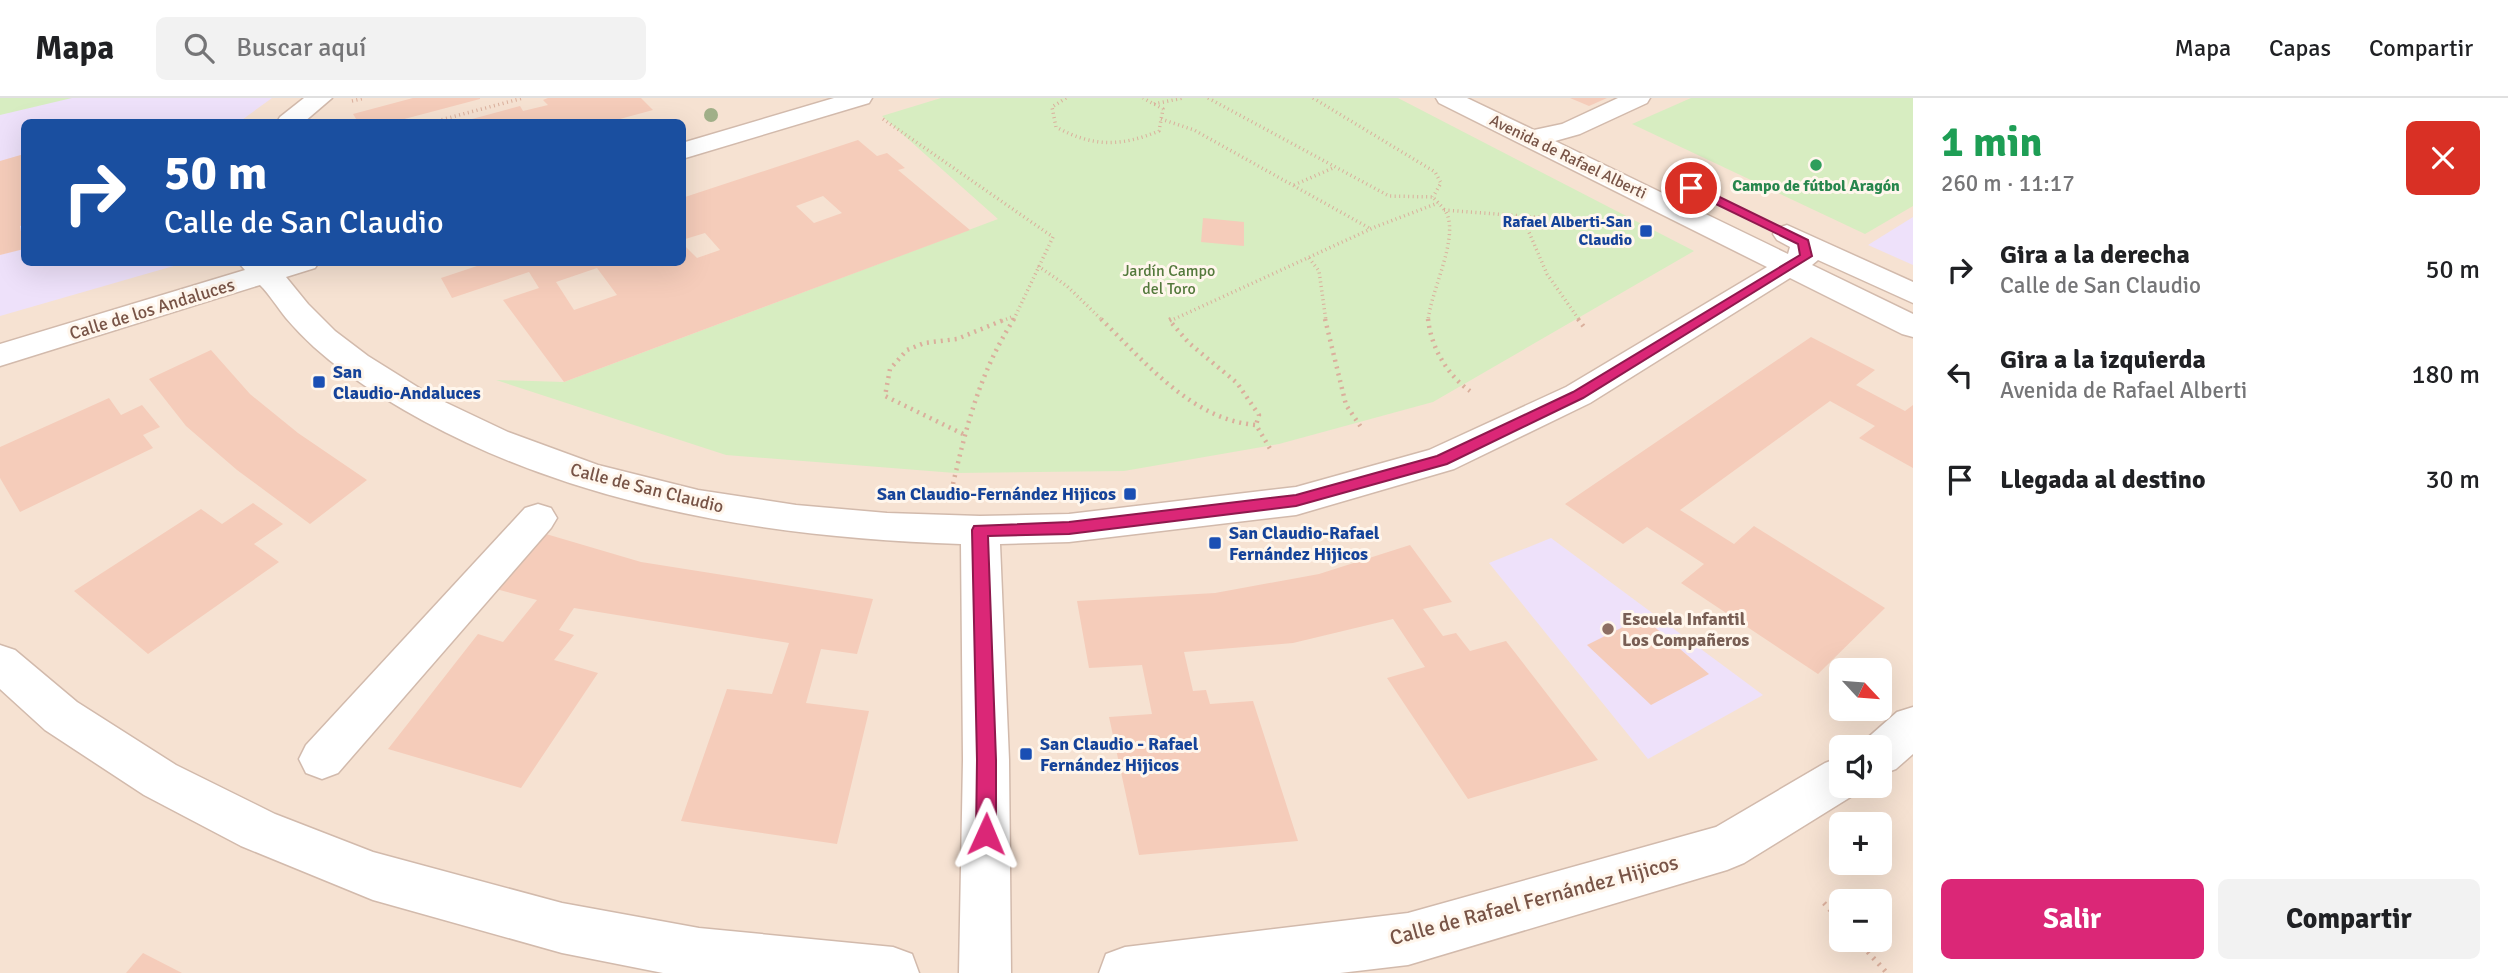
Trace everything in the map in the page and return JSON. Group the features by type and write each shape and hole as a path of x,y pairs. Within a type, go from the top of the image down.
{"street":[{"path":"293,119 320,98"},
{"name":"Avenida de Rafael Alberti","path":"1448,98 1525,115 1571,129 1595,141"},
{"path":"1571,129 1638,98"},
{"path":"686,150 869,106"},
{"name":"Avenida de Rafael Alberti","path":"1525,115 1798,254 1913,327"},
{"name":"Avenida de Rafael Alberti","path":"1760,221 1798,254 1913,295"},
{"name":"Calle de San Claudio","path":"259,268 280,288 297,312 356,364 420,404 495,441 590,476 698,504 796,519 887,527 980,530 1069,528 1296,500 1441,460 1578,395 1798,254"},
{"name":"Calle de los Andaluces","path":"0,355 259,268"},
{"path":"322,759 538,518"},
{"path":"980,530 986,760 985,973"},
{"path":"0,663 61,716 160,780 258,830 373,876 562,928 699,954 892,973"},
{"path":"1892,744 1913,726"},
{"name":"Calle de Rafael Fernández Hijicos","path":"1125,973 1408,939 1727,847 1829,785"}],"path":[{"path":"444,119 523,98"},
{"path":"1066,98 1052,107 1056,127 1080,140 1115,143 1141,139 1159,131 1163,109 1143,98"},
{"path":"1154,104 1184,98"},
{"path":"1208,98 1389,196 1433,197 1444,210 1448,226 1447,246 1427,315 1430,337 1442,360 1462,386 1470,391"},
{"path":"1315,99 1324,98"},
{"path":"1315,99 1435,172 1441,183 1433,197"},
{"path":"869,106 1054,237 1016,316 984,374 964,434 953,484"},
{"path":"1161,119 1194,130 1372,229"},
{"path":"1294,185 1334,168"},
{"path":"1272,452 1256,425 1259,415 1237,383 1189,343 1169,320 1372,229 1438,203"},
{"path":"1444,210 1635,225"},
{"path":"1522,216 1547,274 1584,327"},
{"path":"1309,258 1319,271 1326,323 1346,405 1363,430"},
{"path":"1038,267 1067,286 1142,359 1202,410 1232,423 1256,425"},
{"path":"964,434 885,396 885,382 890,366 900,354 924,343 961,338 1016,316"},
{"path":"1824,902 1829,908"},
{"path":"1868,952 1887,973"}],"shaded area":[{"path":"0,98 1913,98 1913,973 0,973"},
{"path":"0,98 272,98 243,119 21,119 21,266 174,266 0,316"},
{"path":"1913,217 1913,265 1868,245"},
{"name":"Escuela Infantil Los Compañeros","path":"1551,538 1763,695 1648,759 1489,563"}],"green space":[{"path":"0,98 72,98 0,115"},
{"name":"Jardín Campo del Toro","path":"941,98 1398,98 1694,251 1433,402 1279,444 1124,471 955,473 726,455 496,380 564,382 998,219 882,116"},
{"name":"Campo de fútbol Aragón","path":"1691,98 1913,98 1913,206 1865,234 1632,124"}],"building":[{"path":"413,98 480,98 404,119 356,119 353,114"},
{"path":"641,98 653,110 620,119 472,119 520,106 523,111 548,105 543,100"},
{"path":"1570,98 1607,98 1589,106"},
{"path":"858,140 877,156 887,153 905,168 898,170 970,230 564,382 503,300 539,288 529,272 452,298 441,278 477,266 686,266 686,247 697,258 720,250 705,233 686,239 686,197","holes":["823,196 842,213 814,223 796,206","597,268 617,295 574,310 556,282"]},
{"path":"21,155 21,250 0,255 0,161"},
{"path":"1203,218 1244,222 1244,246 1201,242"},
{"path":"1811,337 1875,370 1856,385 1905,411 1913,405 1913,468 1859,438 1875,426 1830,401 1680,510 1734,544 1754,526 1885,608 1834,658 1829,658 1829,663 1818,674 1681,583 1704,564 1647,527 1623,544 1565,504"},
{"path":"211,350 250,394 298,433 367,480 310,524 237,470 186,426 149,379"},
{"path":"109,398 121,415 142,405 160,427 143,435 153,448 20,512 0,478 0,447"},
{"path":"253,503 283,524 254,544 279,562 148,654 74,591 201,509 222,524"},
{"path":"546,534 641,562 873,599 857,654 821,649 806,703 869,711 837,844 681,821 727,689 772,694 789,643 574,608 559,630 574,635 554,660 598,673 521,788 388,749 478,634 503,642 537,600 496,589"},
{"path":"1410,545 1452,602 1423,609 1443,636 1456,633 1470,651 1506,641 1598,760 1468,799 1387,678 1425,667 1393,619 1293,643 1184,652 1193,691 1206,690 1210,704 1253,701 1298,841 1139,855 1109,717 1152,714 1142,665 1089,668 1077,601 1215,593 1319,574"},
{"path":"1643,617 1709,674 1651,705 1587,645"},
{"path":"143,953 182,973 126,973"}],"place":[{"name":"Campo de fútbol Aragón","path":"1816,165"},
{"name":"Rafael Alberti-San Claudio","path":"1646,231"},
{"name":"San Claudio-Andaluces","path":"319,382"},
{"name":"San Claudio-Fernández Hijicos","path":"1130,494"},
{"name":"San Claudio-Rafael Fernández Hijicos","path":"1215,543"},
{"name":"Escuela Infantil Los Compañeros","path":"1608,629"},
{"name":"San Claudio - Rafael Fernández Hijicos","path":"1026,754"}],"route":[{"path":"986,834 980,530 1069,528 1296,500 1441,460 1578,395 1806,256 1804,242 1691,188"}]}
